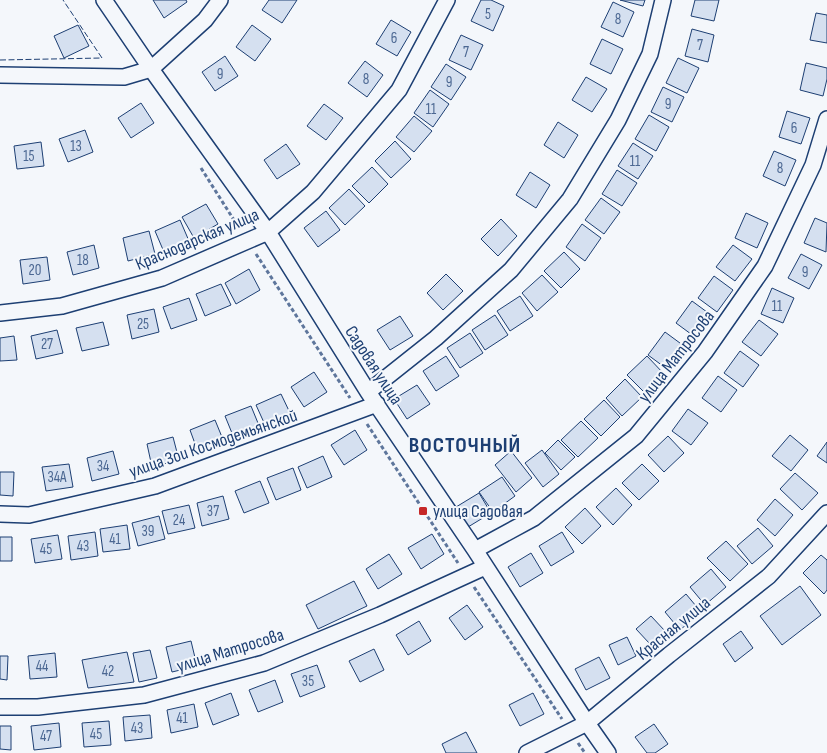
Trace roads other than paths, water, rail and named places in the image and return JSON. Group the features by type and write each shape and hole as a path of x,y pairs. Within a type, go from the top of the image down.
{"street":[{"name":"Садовая улица","path":"104,0 268,232 372,398 475,550 608,753"},
{"path":"0,75 124,77 151,69 205,20 220,0"},
{"name":"Краснодарская улица","path":"0,313 62,306 162,278 268,232 313,192 399,90 447,0"},
{"name":"улица Зои Космодемьянской","path":"0,514 30,515 155,486 358,411 511,270 570,200 618,120 650,54 663,0"},
{"name":"улица Матросова","path":"475,550 534,518 636,436 705,352 765,266 813,165 827,119"},
{"name":"Красная улица","path":"526,753 587,723 670,654 769,576 827,512"},
{"name":"улица Матросова","path":"0,707 38,707 144,695 264,663 485,568"}],"place":[{"name":"улица Садовая","path":"423,511"}],"district":[{"name":"ВОСТОЧНЫЙ","path":"465,444"}]}
